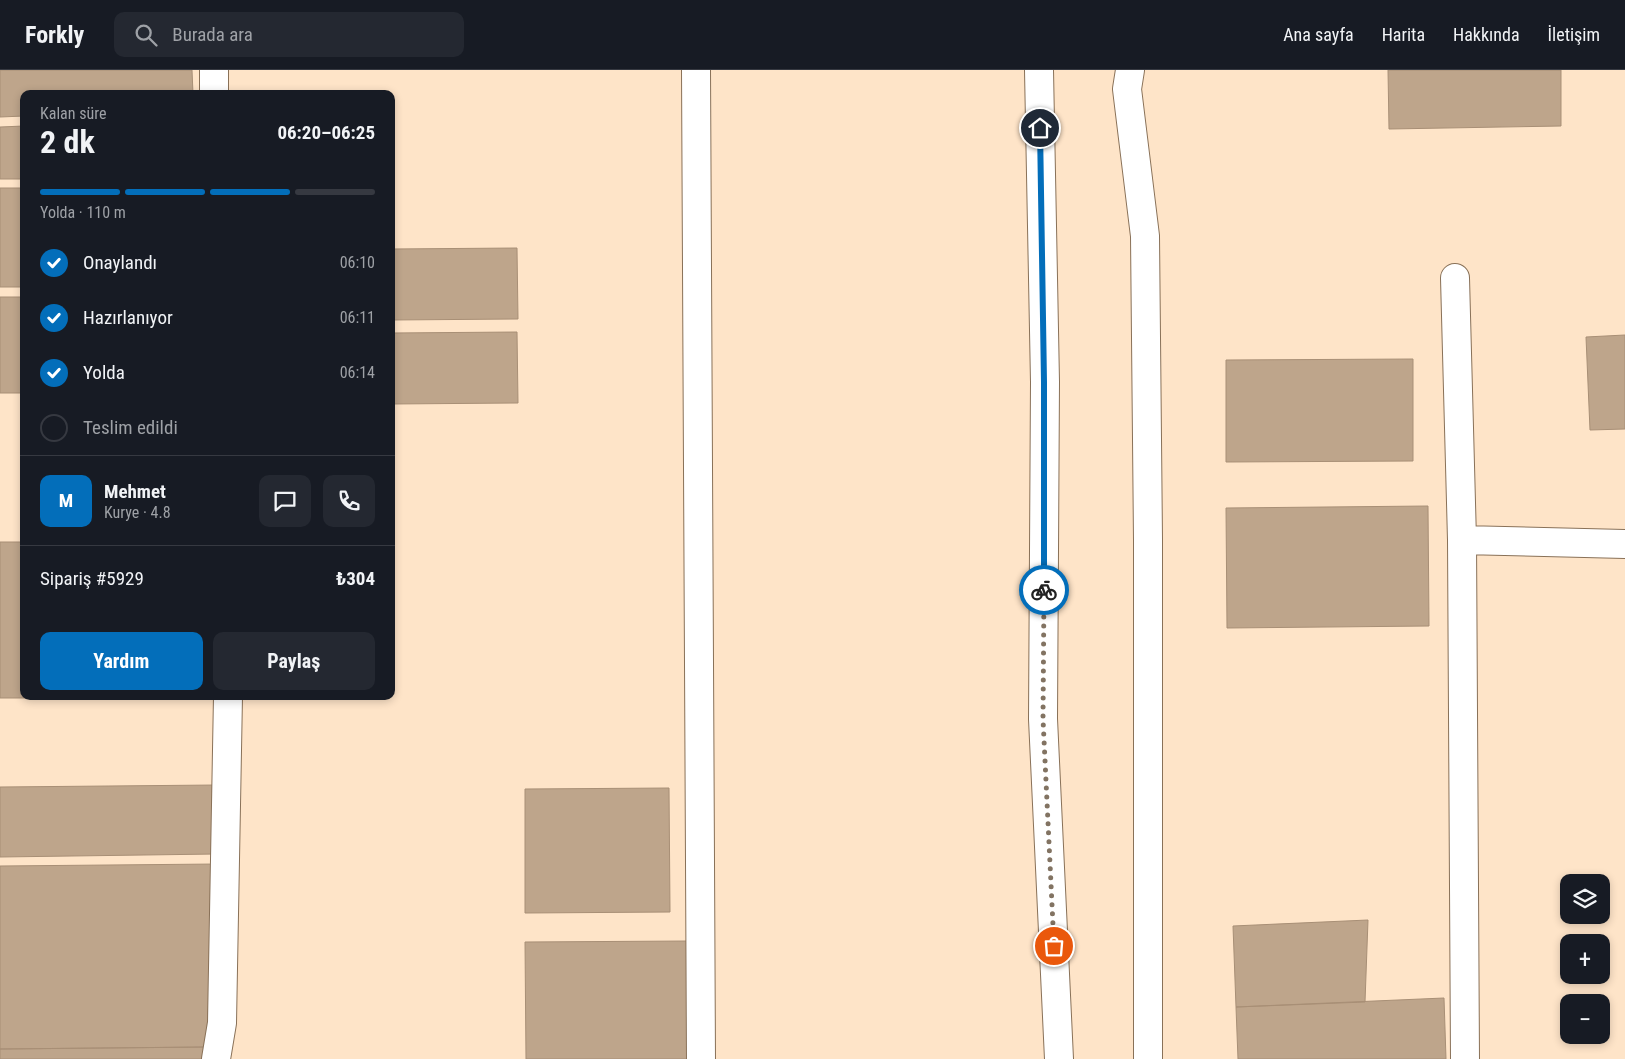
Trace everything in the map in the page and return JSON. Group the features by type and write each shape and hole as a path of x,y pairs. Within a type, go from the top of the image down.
{"street":[{"path":"214,70 214,90"},
{"path":"696,70 701,1059"},
{"path":"1039,70 1044,382 1043,719 1059,1059"},
{"path":"1130,70 1128,89 1145,236 1148,540 1148,1059"},
{"path":"1455,278 1462,540 1465,1059"},
{"path":"1462,540 1625,544"},
{"path":"216,1059 222,1023 228,700"}],"building":[{"path":"0,70 192,70 193,90 20,90 20,116 0,117"},
{"path":"1388,70 1561,70 1561,126 1389,129"},
{"path":"20,126 20,179 0,179 0,127"},
{"path":"0,188 20,188 20,287 0,287"},
{"path":"517,248 518,319 395,320 395,249"},
{"path":"0,297 20,297 20,393 0,393"},
{"path":"517,332 518,403 395,404 395,333"},
{"path":"1625,335 1625,429 1590,430 1586,337"},
{"path":"1413,359 1413,461 1226,462 1226,360"},
{"path":"1428,506 1429,626 1227,628 1226,508"},
{"path":"0,542 20,542 20,698 0,698"},
{"path":"216,785 216,854 0,857 0,787"},
{"path":"669,788 670,912 525,913 525,789"},
{"path":"217,864 206,1047 0,1049 0,866"},
{"path":"1368,920 1365,1002 1236,1007 1233,926"},
{"path":"687,941 687,1059 526,1059 525,942"},
{"path":"1444,998 1446,1059 1238,1059 1236,1007"},
{"path":"206,1047 204,1059 0,1059 0,1049"}],"way so far":[{"path":"1044,590 1043,719 1054,946"}],"route":[{"path":"1040,128 1044,382 1044,590"}]}
